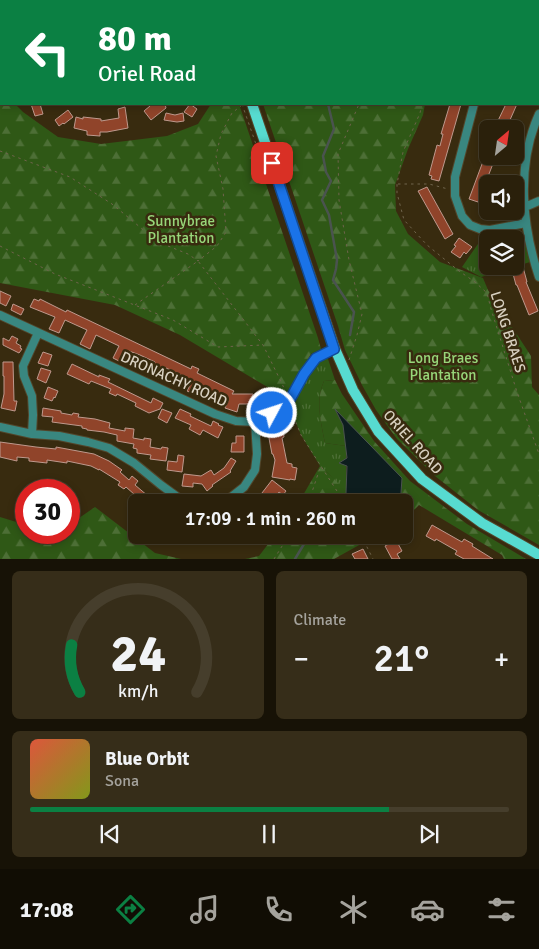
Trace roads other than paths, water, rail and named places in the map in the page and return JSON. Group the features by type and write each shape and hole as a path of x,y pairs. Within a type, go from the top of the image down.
{"main road":[{"name":"ORIEL ROAD","path":"245,105 334,349 353,390 378,431 422,479 482,523 539,554"}],"street":[{"path":"474,105 455,177 455,196 462,216 470,225 480,229 490,230 526,223"},
{"path":"539,114 532,134 525,166 524,187 526,223 539,277"},
{"path":"525,207 539,201"},
{"name":"DRONACHY ROAD","path":"0,316 215,414 236,421 255,422"},
{"path":"32,434 32,396 24,376 23,366 38,334"},
{"path":"235,494 244,487 255,470 257,454 255,422 272,413 287,400 316,358 334,349"},
{"path":"0,427 32,434 59,436 109,448 134,463 174,494"}],"waterway":[{"path":"328,105 334,129 323,156 326,172 331,181 322,200 329,215 337,260 333,280 354,312 350,335"},
{"path":"295,559 304,544"}],"park label":[{"name":"Sunnybrae Plantation","path":"181,230"},
{"name":"Long Braes Plantation","path":"443,366"}]}
